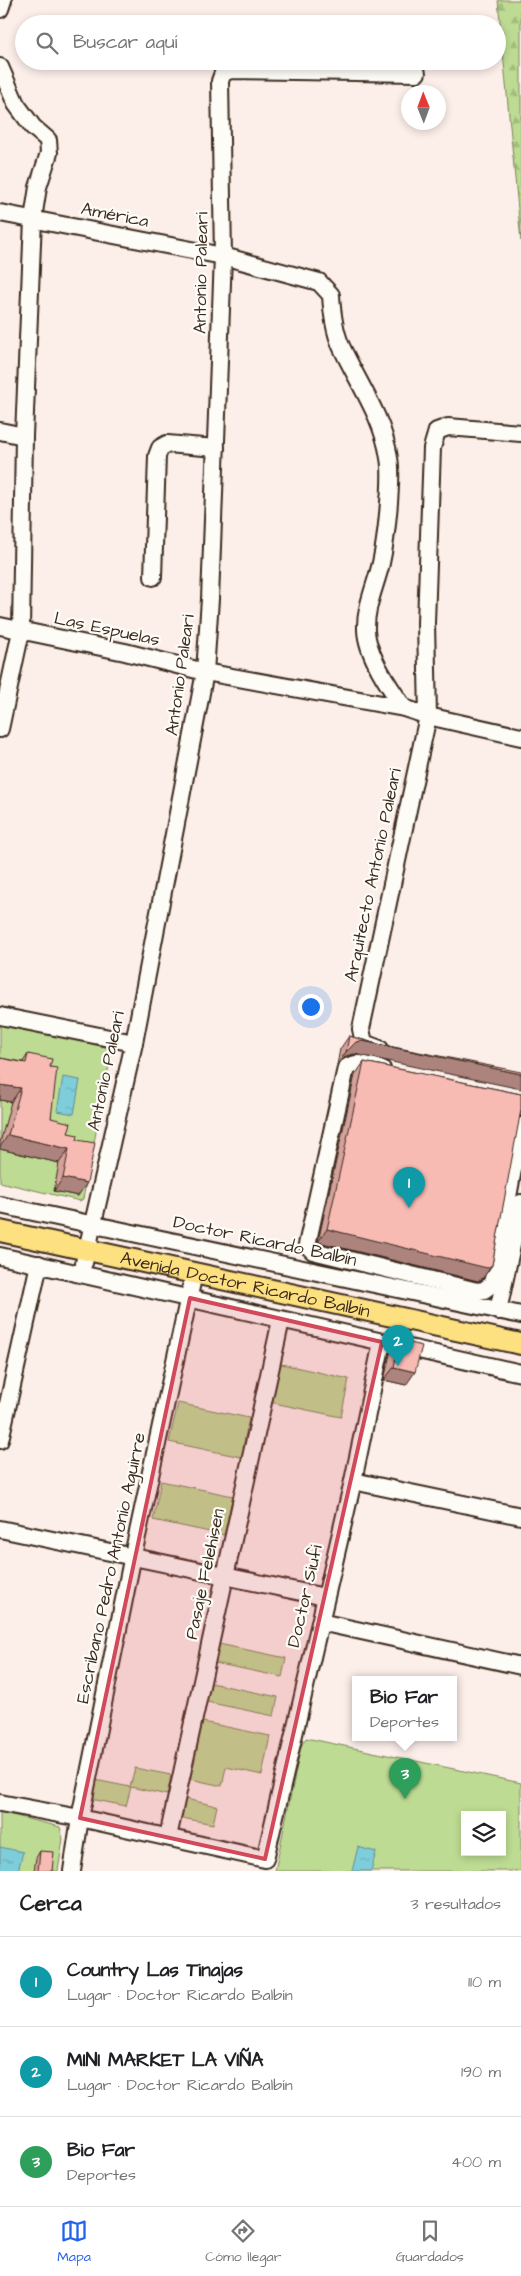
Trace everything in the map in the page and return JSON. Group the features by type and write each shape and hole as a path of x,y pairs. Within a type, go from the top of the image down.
{"main road":[{"name":"Avenida Doctor Ricardo Balbín","path":"0,1231 192,1286 521,1357"},
{"name":"Avenida Doctor Ricardo Balbín","path":"0,1245 86,1257"},
{"name":"Avenida Doctor Ricardo Balbín","path":"192,1286 521,1344"}],"street":[{"path":"0,8 3,0"},
{"path":"0,68 16,104 33,127 48,140 49,152 38,187 33,219 24,436 20,630 0,728"},
{"name":"Antonio Paleari","path":"86,1257 134,1043 204,672 210,599 223,256 220,81 223,73 232,70 417,73"},
{"name":"América","path":"0,212 223,256 319,282 331,295 332,316 341,345 369,399 382,429 390,458 381,563 367,616 366,631 368,640 386,680 404,708"},
{"name":"Arquitecto Antonio Paleari","path":"391,1052 364,1043 361,1028 428,716 426,622 432,448 437,431 448,427 521,433"},
{"path":"0,431 24,436"},
{"path":"153,577 157,456 160,448 167,444 216,448"},
{"name":"Las Espuelas","path":"0,626 125,652 204,672 404,708 428,716 521,737"},
{"path":"0,1016 134,1043"},
{"path":"396,1072 358,1064 352,1064 346,1068 307,1245 312,1251 477,1291 484,1290 492,1284 521,1126"},
{"path":"498,1311 521,1203"},
{"name":"Doctor Ricardo Balbín","path":"0,1205 521,1315"},
{"path":"0,1256 39,1264 192,1286 281,1320 521,1373"},
{"path":"0,1440 39,1264"},
{"path":"392,1289 397,1272"},
{"name":"Escribano Pedro Antonio Aguirre","path":"72,1871 80,1818 133,1556 192,1286"},
{"name":"Pasaje Felehisen","path":"168,1837 281,1320"},
{"name":"Doctor Siufi","path":"168,1837 264,1858 353,1481 382,1342"},
{"path":"353,1481 521,1516"},
{"path":"0,1529 325,1597"},
{"path":"320,1622 521,1666"},
{"path":"0,1804 80,1818 168,1837"}],"highlighted area":[{"path":"190,1298 382,1342 265,1859 80,1818"}],"green space":[{"path":"498,0 521,0 521,241 505,70 506,15 499,15"},
{"path":"0,1021 108,1045 112,1050 83,1199 80,1201 0,1182"},
{"path":"277,1363 349,1379 341,1417 269,1402"},
{"path":"178,1403 249,1418 241,1457 169,1442"},
{"path":"161,1481 233,1496 224,1535 153,1520"},
{"path":"214,1643 286,1658 282,1677 210,1662"},
{"path":"206,1682 278,1697 274,1716 202,1701"},
{"path":"198,1721 270,1736 262,1775 226,1767 222,1786 186,1778"},
{"path":"306,1738 521,1783 521,1871 275,1871 301,1746"},
{"path":"135,1768 171,1775 167,1795 131,1787 126,1806 96,1800 92,1794 95,1780 130,1787"},
{"path":"181,1798 217,1806 213,1824 177,1817"},
{"path":"0,1812 60,1827 63,1839 58,1871 0,1871"}],"water":[{"path":"63,1077 80,1080 74,1114 57,1111"},
{"path":"0,1847 23,1852 18,1871 0,1871"},
{"path":"358,1847 376,1852 371,1871 352,1871"}],"building":[{"path":"349,1036 378,1044 521,1072 521,1074 363,1041 356,1042 346,1052"},
{"path":"28,1054 52,1059 50,1067 57,1068 51,1118 71,1123 68,1133 78,1135 77,1140 95,1143 87,1183 63,1178 69,1149 8,1135 21,1088 0,1085 0,1058 26,1063"},
{"path":"364,1062 521,1094 521,1110 492,1265 487,1268 327,1229"},
{"path":"399,1340 422,1346 415,1372 394,1367"},
{"path":"40,1851 54,1852 52,1871 38,1871"}],"place":[{"name":"Country Las Tinajas","path":"409,1208"},
{"name":"MINI MARKET LA VIÑA","path":"398,1366"},
{"name":"Bio Far","path":"405,1799"}]}
